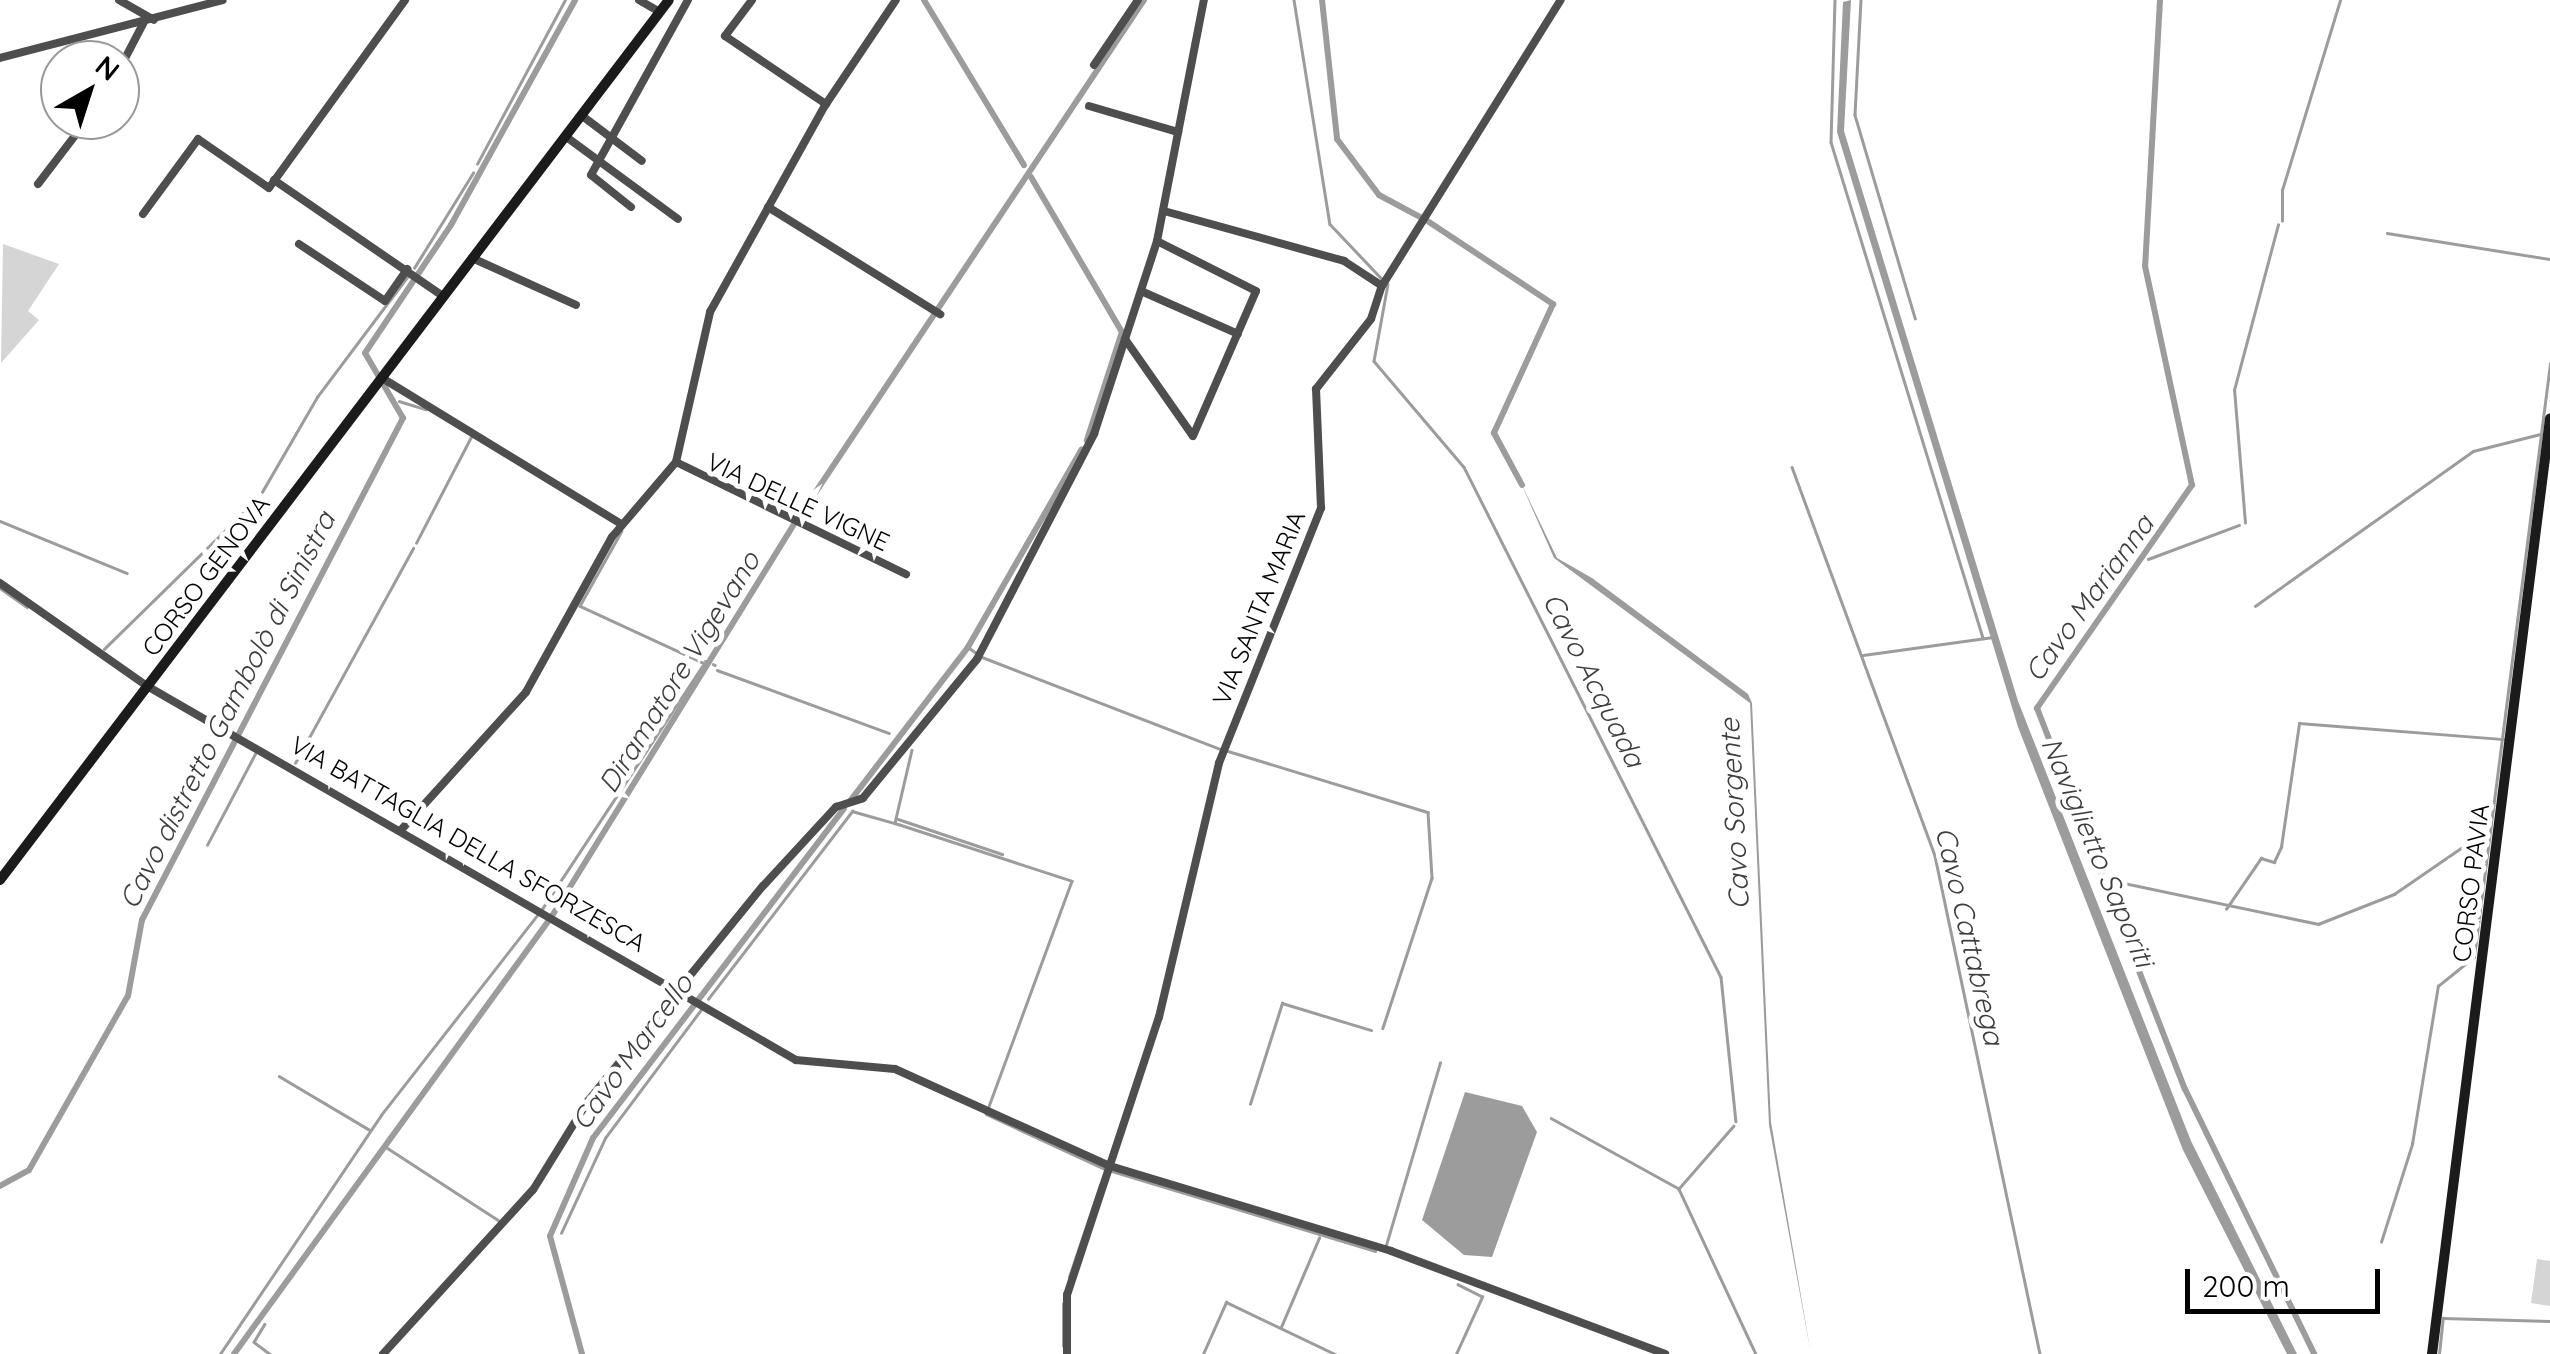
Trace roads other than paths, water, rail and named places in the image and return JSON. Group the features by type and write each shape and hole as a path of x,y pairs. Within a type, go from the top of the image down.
{"main road":[{"name":"CORSO GENOVA","path":"0,880 669,0"},
{"name":"CORSO PAVIA","path":"2432,1354 2550,418"}],"street":[{"path":"119,0 155,21"},
{"path":"0,58 144,24 223,0"},
{"path":"271,184 405,0"},
{"path":"639,0 660,12"},
{"path":"631,207 591,179 688,0"},
{"path":"752,0 725,36 826,104"},
{"path":"401,830 526,692 621,524 676,462 702,332 826,104 896,0"},
{"path":"1094,65 1138,0"},
{"path":"383,1354 524,1200 588,1101 685,989 763,886 836,807 862,798 966,676 1082,461 1125,340 1158,241 1204,0"},
{"name":"VIA SANTA MARIA","path":"1067,1354 1067,1295 1162,1005 1168,949 1200,868 1219,763 1321,508 1316,389 1371,319 1382,286 1561,0"},
{"path":"135,40 144,24"},
{"path":"1088,106 1178,132"},
{"path":"581,115 642,161"},
{"path":"566,136 678,220"},
{"path":"144,214 198,138 443,296"},
{"path":"38,184 72,140"},
{"path":"768,208 940,314"},
{"path":"1164,211 1344,261 1382,286"},
{"path":"1125,340 1193,436 1238,334 1253,286 1158,241"},
{"path":"299,244 385,301 413,274"},
{"path":"472,258 576,305"},
{"path":"1141,290 1238,334"},
{"path":"380,381 621,524"},
{"name":"VIA DELLE VIGNE","path":"676,462 906,574"},
{"name":"VIA BATTAGLIA DELLA SFORZESCA","path":"0,582 147,686 239,733 550,918 685,989 796,1060 894,1069 1110,1166 1391,1251 1665,1354"}],"waterway":[{"name":"Cavo Cattabrega","path":"477,164 565,0"},
{"name":"Cavo distretto Gambolò di Sinistra","path":"0,1186 29,1170 128,996 142,920 403,418 365,353 451,225 575,0"},
{"name":"Cavo Marcello","path":"924,0 1024,165"},
{"name":"Diramatore Vigevano","path":"234,1354 552,916 797,520 1144,0"},
{"name":"Cavo Acquada","path":"1294,0 1330,224 1382,279"},
{"name":"Cavo Sorgente","path":"1322,0 1337,139 1379,195 1424,219"},
{"name":"Cavo Cattabrega","path":"1835,0 1831,142 1983,638"},
{"path":"1861,0 1855,115 1915,318"},
{"name":"Cavo Marianna","path":"2160,0 2145,266 2192,485 2037,708 2185,1089 2314,1354"},
{"path":"2282,221 2282,190 2340,0"},
{"name":"Cavo Cattabrega","path":"414,268 473,173"},
{"name":"Cavo Marcello","path":"1031,177 1122,332 1087,440"},
{"name":"Cavo Sorgente","path":"1429,222 1553,304 1494,433 1522,485"},
{"path":"2245,523 2234,390 2278,225"},
{"path":"2387,233 2550,259"},
{"name":"Cavo Cattabrega","path":"262,492 317,397 408,276"},
{"name":"Cavo Acquada","path":"1388,284 1374,361 1464,467 1721,977 1736,1121"},
{"path":"2381,1242 2412,1144 2438,986 2474,957 2550,364"},
{"name":"Cavo distretto Gambolò di Sinistra","path":"399,401 426,409"},
{"path":"2255,606 2473,451 2540,434"},
{"name":"Cavo distretto Gambolò di Sinistra","path":"416,543 471,437"},
{"name":"Cavo Marcello","path":"850,801 968,647 1082,449"},
{"name":"Cavo Cattabrega","path":"1792,467 1935,856 2040,1354"},
{"name":"Cavo Cattabrega","path":"104,649 258,498"},
{"path":"0,521 127,573"},
{"path":"2148,559 2239,525"},
{"name":"Cavo distretto Gambolò di Sinistra","path":"622,531 580,606 706,664"},
{"path":"295,763 413,548"},
{"name":"Cavo Cattabrega","path":"0,588 27,607"},
{"name":"Cavo Cattabrega","path":"1863,655 1993,637"},
{"path":"968,647 975,652"},
{"path":"982,657 1221,749"},
{"name":"Cavo distretto Gambolò di Sinistra","path":"542,909 702,666"},
{"name":"Cavo distretto Gambolò di Sinistra","path":"717,670 889,733"},
{"path":"2226,909 2261,858 2274,862 2281,847 2299,723 2503,739"},
{"name":"Cavo distretto Gambolò di Sinistra","path":"912,750 895,823 1072,881 989,1107"},
{"path":"1228,751 1428,812 1432,878 1383,1028"},
{"path":"207,845 255,754"},
{"name":"Cavo Marcello","path":"582,1354 550,1236 593,1138 844,809"},
{"path":"708,999 852,811 894,823"},
{"path":"898,819 1002,854"},
{"name":"Naviglietto Saporiti","path":"2105,879 2318,924 2394,894 2490,828"},
{"name":"Cavo distretto Gambolò di Sinistra","path":"220,1354 381,1115 537,915"},
{"path":"1250,1104 1282,1003 1371,1030"},
{"path":"561,1233 605,1138 700,1011"},
{"path":"1386,1245 1440,1063"},
{"path":"279,1076 370,1130"},
{"name":"Cavo distretto Gambolò di Sinistra","path":"986,1114 1105,1169"},
{"path":"1551,1118 1678,1188"},
{"name":"Cavo Acquada","path":"1734,1126 1679,1189 1756,1354"},
{"path":"386,1147 501,1222"},
{"name":"Cavo distretto Gambolò di Sinistra","path":"1112,1171 1375,1251"},
{"name":"Cavo distretto Gambolò di Sinistra","path":"1069,1277 1100,1185"},
{"name":"Cavo distretto Gambolò di Sinistra","path":"1281,1327 1319,1238"},
{"name":"Cavo distretto Gambolò di Sinistra","path":"1456,1354 1482,1297 1458,1285"},
{"name":"Cavo distretto Gambolò di Sinistra","path":"1203,1354 1226,1302 1335,1354"},
{"name":"Cavo distretto Gambolò di Sinistra","path":"1063,1304 1063,1346"},
{"path":"2439,1354 2443,1318 2550,1321"},
{"path":"265,1324 254,1342 270,1354"}]}
